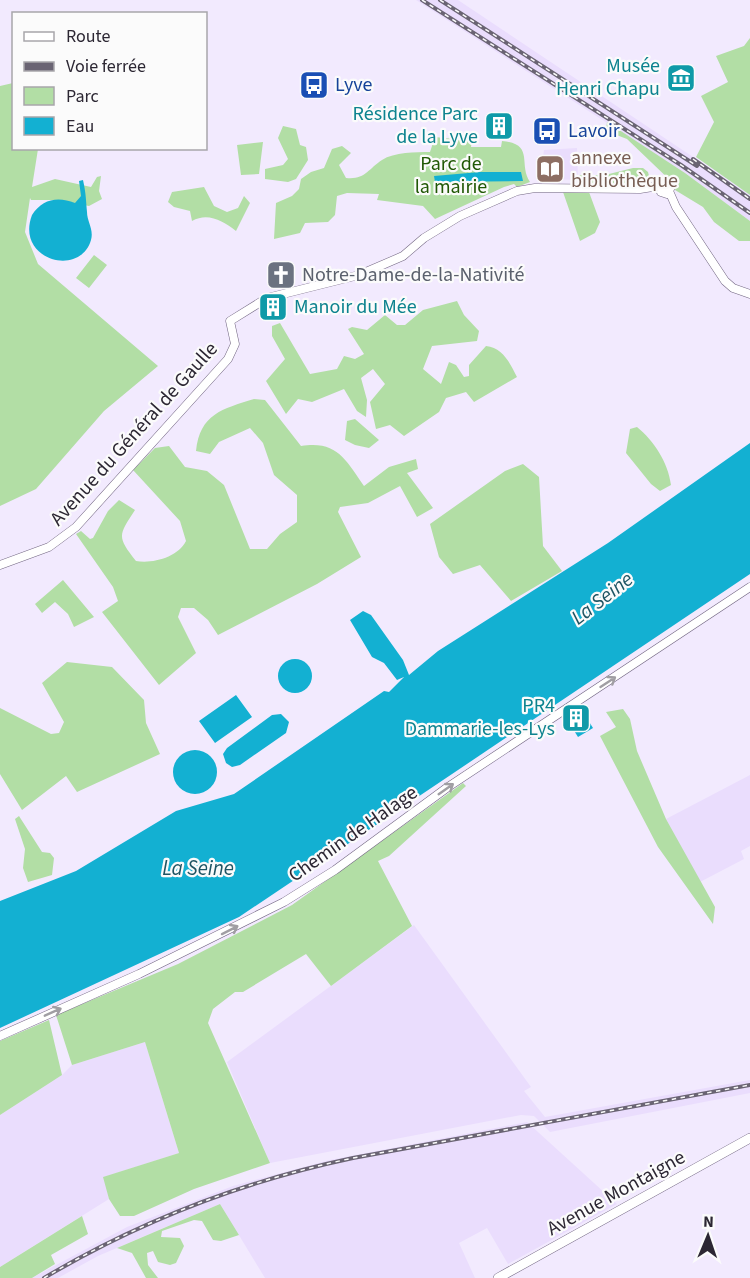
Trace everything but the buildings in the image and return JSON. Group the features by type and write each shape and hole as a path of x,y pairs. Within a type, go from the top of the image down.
{"main road":[{"name":"Avenue Montaigne","path":"498,1278 750,1138"}],"street":[{"name":"Avenue du Général de Gaulle","path":"0,566 49,547 76,527 228,359 234,344 231,321 267,298 359,275 392,261 460,216 517,191 535,188 664,190 725,281 733,288 750,294"},
{"name":"Chemin de Halage","path":"0,1036 139,974 284,902 335,870 448,787 750,587"}],"shaded area":[{"path":"416,0 458,0 750,195 750,221 685,173"},
{"path":"577,148 578,180 540,179 544,150"},
{"path":"750,775 750,846 741,851 744,859 700,882 666,819"},
{"path":"414,925 531,1087 524,1091 545,1117 750,1080 750,1093 550,1132 534,1116 521,1115 270,1163 227,1062"},
{"path":"145,1042 179,1153 104,1177 109,1199 0,1267 0,1115 62,1075 72,1065"},
{"path":"527,1122 617,1204 508,1264 487,1228 459,1243 475,1278 265,1278 220,1204 98,1256 58,1278 32,1278 127,1227 233,1186 330,1160"}],"green space":[{"path":"750,38 750,195 696,157 714,122 701,96 728,82 716,56 744,46"},
{"path":"12,83 12,150 38,150 32,187 55,179 91,187 97,177 101,176 99,191 102,199 89,206 58,200 31,200 30,198 25,232 38,264 158,366 104,411 36,489 0,506 0,86"},
{"path":"607,122 685,173 750,221 750,241 739,241 714,222 703,207 675,190 676,186 627,139 606,131"},
{"path":"283,126 296,129 300,145 306,147 308,160 296,179 288,182 265,179 265,169 283,165 288,159 278,138"},
{"name":"Parc de la mairie","path":"435,137 472,141 471,147 501,147 502,141 519,146 524,156 530,182 517,187 514,184 504,187 435,219 423,206 377,200 379,194 347,193 337,196 335,215 328,222 305,223 300,233 274,239 276,203 292,196 299,189 301,179 311,172 324,168 332,149 342,146 351,153 339,165 346,178 352,178 362,176 382,160 393,155 430,152"},
{"path":"263,142 259,174 241,175 237,145"},
{"path":"633,168 643,168 648,172 651,184 578,183 578,175 605,175"},
{"path":"204,187 214,206 227,212 238,208 244,196 250,203 236,231 221,221 210,218 198,218 192,221 190,211 174,207 168,202 172,192"},
{"path":"563,192 589,192 600,222 595,233 580,241"},
{"path":"94,255 107,265 89,288 76,278"},
{"path":"457,301 464,315 479,331 477,341 432,346 423,369 441,384 449,362 456,365 464,377 469,376 469,365 486,346 501,353 517,377 474,402 466,392 446,398 439,412 404,436 390,425 376,429 370,402 385,384 373,369 361,378 367,400 366,417 357,411 344,389 312,402 298,399 286,414 266,381 285,359 272,336 272,326 280,323 310,374 337,369 344,356 355,359 364,354 348,329 352,327 367,330 385,315 397,325 405,325 423,310"},
{"path":"254,399 265,400 301,446 324,446 339,454 346,460 364,486 389,467 416,459 418,469 407,473 433,508 417,517 400,486 368,503 340,507 338,512 361,557 317,584 218,635 208,620 194,608 181,608 178,617 196,653 159,685 102,612 118,601 113,587 76,534 81,531 90,539 93,538 108,511 119,500 135,510 122,536 125,546 136,561 164,558 182,547 186,541 180,521 133,470 155,448 169,446 185,467 207,471 224,485 250,549 267,549 280,534 297,522 297,495 274,475 263,443 250,428 219,442 210,454 196,451 202,429 214,415"},
{"path":"355,419 379,440 369,448 345,440 347,421"},
{"path":"637,427 654,445 667,468 671,485 660,491 651,484 626,453 630,429"},
{"path":"523,464 539,477 543,546 562,571 511,601 480,565 453,574 439,557 430,524 505,471"},
{"path":"63,580 94,617 74,627 68,614 55,602 42,613 35,604"},
{"path":"67,662 112,667 144,700 146,723 160,754 77,792 66,776 22,810 0,774 0,708 51,734 59,733 64,722 42,683"},
{"path":"623,709 630,719 637,751 666,819 715,907 713,924 658,847 600,736 616,727 606,712"},
{"path":"463,783 466,786 389,856 378,861 412,926 331,986 306,954 243,992 235,992 213,1009 208,1023 270,1163 194,1189 134,1216 120,1216 109,1199 103,1177 179,1153 145,1042 72,1065 56,1015 178,964 292,905"},
{"path":"19,816 42,852 50,853 54,858 52,875 28,882 23,868 25,849 15,819"},
{"path":"49,1020 62,1075 0,1115 0,1041"},
{"path":"220,1204 239,1235 221,1241 213,1240 202,1221 194,1220 162,1231 161,1237 180,1238 184,1246 176,1263 170,1265 158,1262 153,1251 147,1253 148,1265 158,1278 146,1278 132,1253 117,1248"},
{"path":"82,1216 88,1234 51,1255 55,1264 32,1278 0,1278 0,1267"}],"water":[{"path":"480,172 521,172 523,181 435,182 434,176"},
{"path":"83,180 87,216 92,232 91,240 85,252 75,258 63,261 51,259 40,253 32,243 29,231 32,215 41,205 51,200 75,203 81,196 79,181"},
{"name":"La Seine","path":"750,443 750,574 239,917 0,1028 0,901 76,871 176,811 234,794 384,691 389,692 404,677 397,680 384,663 372,657 350,620 363,611 371,615 403,660 409,675 438,651 608,543"},
{"path":"295,659 307,664 312,676 307,688 295,693 283,688 278,676 283,664"},
{"path":"236,695 252,717 215,743 199,721"},
{"name":"PR4 Dammarie-les-Lys","path":"578,704 593,728 578,737 563,713"},
{"path":"281,714 289,722 286,733 240,765 232,767 226,763 223,754 227,748 272,715"},
{"path":"195,750 204,751 211,756 216,763 216,781 211,788 204,793 195,794 186,793 179,788 174,781 173,772 174,763 179,756 186,751"}],"railway":[{"path":"422,0 681,165 750,213"},
{"path":"440,0 697,166"},
{"path":"693,159 750,199"},
{"path":"44,1278 80,1257 155,1221 233,1191 312,1167 750,1085"}],"place":[{"name":"Musée Henri Chapu","path":"681,78"},
{"name":"Lyve","path":"314,85"},
{"name":"Résidence Parc de la Lyve","path":"499,126"},
{"name":"Lavoir","path":"547,131"},
{"name":"annexe bibliothèque","path":"550,169"},
{"name":"Notre-Dame-de-la-Nativité","path":"281,275"},
{"name":"Manoir du Mée","path":"273,307"},
{"name":"PR4 Dammarie-les-Lys","path":"576,718"}]}
